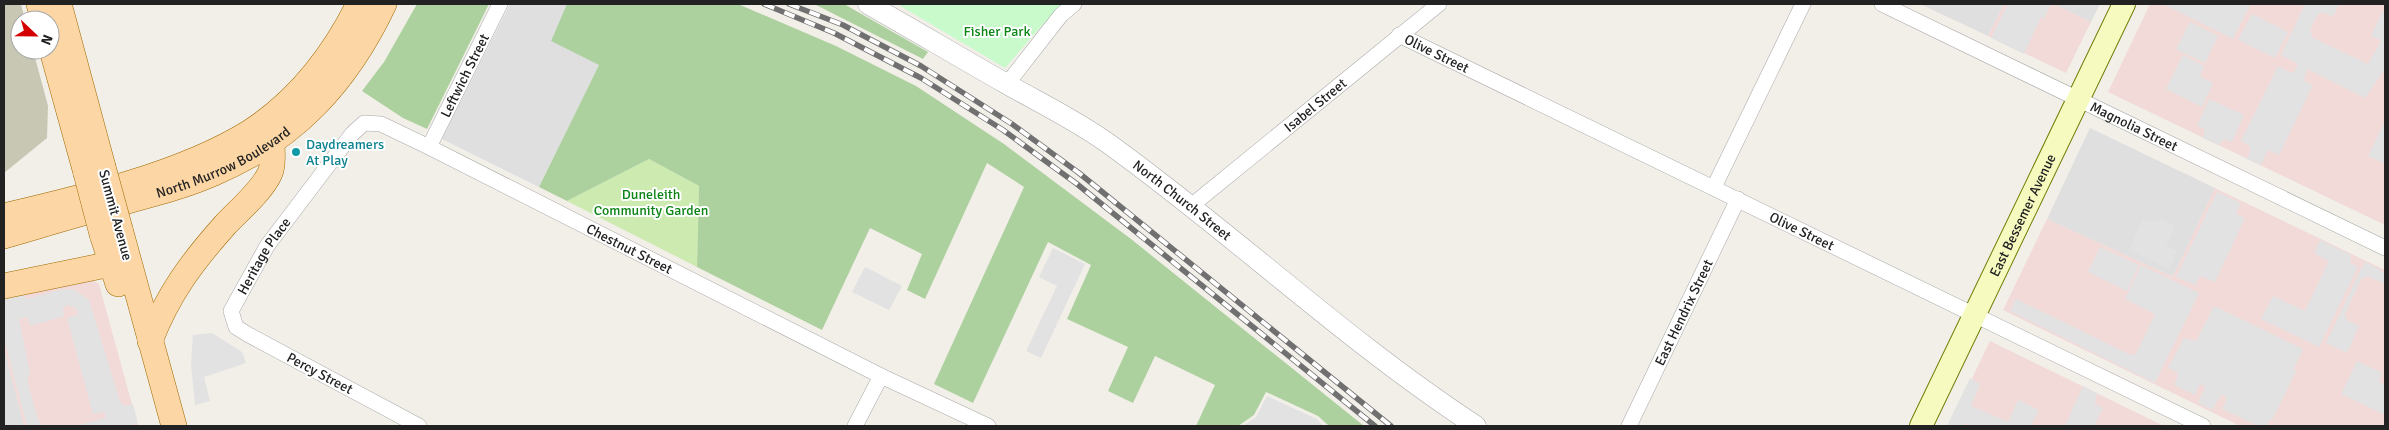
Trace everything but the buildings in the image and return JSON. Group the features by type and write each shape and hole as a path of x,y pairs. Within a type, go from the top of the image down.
{"main road":[{"name":"North Murrow Boulevard","path":"4,216 70,201 168,169 228,145 252,131 297,93 323,64 346,30 359,4"},
{"name":"North Murrow Boulevard","path":"4,236 183,185 249,157 272,142 317,105 343,74 367,38 384,4"},
{"name":"East Bessemer Avenue","path":"1921,426 2124,4"},
{"name":"Summit Avenue","path":"60,44 111,232 150,340 174,426"},
{"path":"150,340 163,307 179,281 267,178 272,159 272,142"},
{"name":"Summit Avenue","path":"111,232 111,264 157,426"},
{"path":"4,286 111,264"}],"street":[{"name":"Leftwich Street","path":"429,147 500,4"},
{"name":"North Church Street","path":"868,4 1007,84 1071,118 1108,143 1192,206 1321,314 1423,392 1476,426"},
{"path":"1007,84 1061,14 1074,4"},
{"name":"Isabel Street","path":"1192,206 1439,4"},
{"path":"1714,187 1803,4"},
{"name":"Magnolia Street","path":"1882,4 2385,248"},
{"name":"Olive Street","path":"1400,35 2203,426"},
{"name":"Chestnut Street","path":"299,204 352,134 364,123 381,124 881,376 988,426"},
{"name":"East Hendrix Street","path":"1630,426 1738,199"},
{"name":"Heritage Place","path":"231,311 266,246 299,204"},
{"name":"Percy Street","path":"231,311 236,327 247,334 419,426"},
{"path":"855,426 881,376"}],"shaded area":[{"path":"4,4 21,4 22,10 10,10 10,60 36,60 48,106 47,138 4,173"},
{"path":"510,4 568,4 599,65 539,187 442,139"},
{"path":"1920,4 2004,4 1988,36"},
{"path":"2004,4 2054,4 2091,22 2066,73 1988,36"},
{"path":"2008,4 2051,4 2044,19 2041,17 2024,54 1991,38"},
{"path":"2054,4 2100,4 2091,22"},
{"path":"2150,4 2385,4 2385,225 2108,92"},
{"path":"2163,4 2248,4 2250,5 2233,39"},
{"path":"2305,4 2339,4 2333,17 2323,12 2318,14 2310,30 2313,38 2368,64 2380,43 2380,40 2371,36 2382,12 2385,13 2385,69 2365,98 2307,69 2304,81 2313,85 2279,155 2268,150 2261,165 2247,159 2250,146 2241,141 2278,66 2291,73 2294,72 2298,64 2281,55"},
{"path":"2252,14 2288,32 2275,58 2238,40"},
{"path":"2190,22 2218,36 2205,63 2176,49"},
{"path":"2183,55 2204,66 2200,76 2213,83 2202,107 2166,89"},
{"path":"2209,99 2244,115 2232,142 2224,139 2218,145 2203,138 2205,129 2197,126"},
{"path":"2385,121 2385,164 2368,156"},
{"path":"2090,128 2215,188 2173,277 2047,219"},
{"path":"2215,188 2385,270 2385,426 2240,426 2003,310 2047,219 2173,277"},
{"path":"2217,192 2241,203 2236,214 2245,218 2215,282 2200,276 2195,285 2176,277"},
{"path":"2143,219 2149,222 2160,219 2175,226 2166,246 2177,251 2169,269 2129,250"},
{"path":"2320,240 2351,255 2350,263 2358,267 2319,347 2261,319 2273,296 2305,311 2329,261 2314,253"},
{"path":"2100,247 2139,265 2127,291 2088,272"},
{"path":"1053,248 1085,264 1041,358 1026,351 1057,286 1039,277"},
{"path":"2366,262 2385,273 2385,282 2384,284 2368,276 2361,279 2345,314 2347,320 2359,326 2347,353 2326,343"},
{"path":"2141,265 2199,293 2155,383 2010,311 2016,299 2131,355 2136,354 2155,314 2125,299"},
{"path":"865,267 902,286 889,310 852,292"},
{"path":"92,280 99,284 138,426 24,426 4,348 4,297"},
{"path":"64,289 75,290 89,300 120,402 125,406 133,404 138,423 128,426 75,426 105,418 106,415 103,412 93,414 67,318 77,315 78,311 74,307 67,305 63,308 64,316 30,326 28,317 19,319 30,373 27,380 38,420 43,426 27,426 4,338 4,300 24,294 26,299"},
{"path":"2214,306 2303,349 2294,368 2296,371 2273,418 2270,419 2266,426 2259,426 2222,409 2227,399 2222,394 2212,410 2198,403 2205,388 2204,385 2199,385 2195,395 2174,385 2178,376 2177,372 2168,368 2184,338 2196,341"},
{"path":"212,333 242,352 246,363 204,377 210,401 195,405 191,365 193,335"},
{"path":"1990,341 2164,426 1949,426"},
{"path":"4,348 24,426 4,426"},
{"path":"2357,361 2382,373 2379,381 2382,385 2385,383 2385,415 2341,394"},
{"path":"1970,378 1980,384 1971,406 2008,422 2018,400 2039,410 2031,426 1972,426 1965,423 1963,426 1947,426"},
{"path":"2083,386 2097,393 2095,404 2103,408 2094,426 2065,426"},
{"path":"1267,396 1317,419 1323,426 1243,426 1256,417"}],"green space":[{"path":"417,4 489,4 427,129 403,118 362,91 384,62"},
{"path":"567,4 738,4 836,46 916,86 1004,144 1131,239 1364,426 1329,426 1318,416 1266,392 1254,415 1238,426 1196,426 1215,385 1155,356 1133,403 1108,391 1128,347 1067,319 1091,265 1048,242 973,403 934,384 1024,187 987,163 925,299 907,290 922,254 870,228 822,330 697,267 699,186 649,159 567,201 539,187 599,65 551,41"},
{"path":"814,4 844,4 928,52 923,59"},
{"name":"Fisher Park","path":"897,4 1065,4 1043,24 1005,68"},
{"name":"Duneleith Community Garden","path":"649,159 699,186 697,267 567,201"}],"railway":[{"path":"764,4 834,33 921,78 1003,130 1077,184 1375,426"},
{"path":"789,4 843,25 921,66 1012,124 1079,173 1391,426"}],"place":[{"name":"Daydreamers At Play","path":"296,152"}]}
